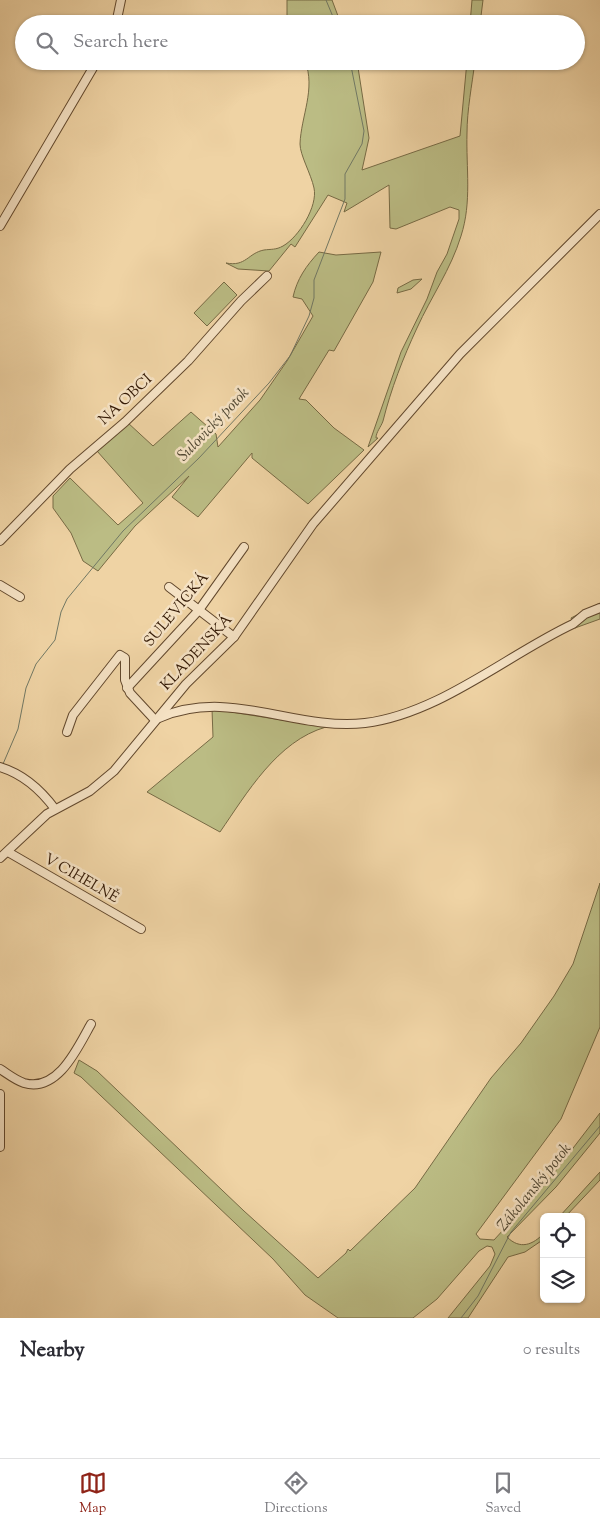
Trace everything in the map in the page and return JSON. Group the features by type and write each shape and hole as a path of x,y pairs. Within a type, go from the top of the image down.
{"street":[{"path":"118,15 120,0"},
{"path":"0,226 92,70"},
{"name":"KLADENSKÁ","path":"0,858 33,825 55,809 90,791 114,771 186,684 234,637 312,524 460,354 600,214"},
{"name":"NA OBCI","path":"0,541 70,469 125,422 188,361 241,301 267,276"},
{"name":"SULEVICKÁ","path":"127,688 198,610 244,547"},
{"path":"0,585 20,597"},
{"path":"169,587 234,637"},
{"name":"KLADENSKÁ","path":"155,720 178,710 207,705 334,723 362,723 384,719 438,699 573,624 585,614 600,608"},
{"path":"67,732 73,715 120,655 126,662 127,688 138,703 155,720"},
{"path":"0,767 10,770 41,790 55,809"},
{"name":"V CIHELNĚ","path":"8,852 140,929"},
{"path":"0,1070 26,1084 39,1083 55,1076 68,1063 91,1024"},
{"path":"0,1094 0,1144"}],"green space":[{"path":"287,0 332,0 338,15 287,15"},
{"path":"472,0 483,0 481,15 471,15"},
{"path":"358,70 369,138 362,170 460,136 466,70 474,70 467,124 467,198 461,236 452,260 422,316 407,351 377,434 376,438 378,438 368,447 401,352 447,254 459,219 459,210 450,207 396,229 390,228 389,185 344,212 347,203 328,195 295,247 291,244 269,271 238,269 226,263 238,263 264,250 283,246 295,236 310,212 314,188 300,144 309,92 308,71"},
{"path":"319,252 336,255 381,252 373,282 334,351 329,350 299,399 306,400 334,428 364,450 308,504 252,458 252,453 198,517 172,497 189,476 135,526 98,571 83,561 71,533 53,508 53,496 70,478 118,525 143,503 97,451 127,422 153,446 191,412 216,434 218,447 260,400 287,361 313,316 302,299 293,297 303,273"},
{"path":"422,279 411,289 397,293 398,288 413,280"},
{"path":"224,282 237,295 207,326 194,313"},
{"path":"600,603 600,619 575,628 571,618"},
{"path":"212,709 326,727 308,734 278,756 252,785 220,832 147,792 213,737"},
{"path":"600,883 600,1027 561,1119 476,1234 480,1239 494,1240 547,1182 600,1113 600,1133 556,1187 507,1237 522,1245 531,1243 540,1237 540,1242 525,1252 508,1257 468,1318 448,1318 490,1266 495,1254 492,1247 487,1246 479,1251 437,1299 413,1318 338,1318 305,1295 273,1259 81,1077 74,1073 79,1060 97,1071 244,1211 318,1278 348,1249 350,1251 415,1188 491,1078 521,1043 554,996 573,964"},
{"path":"600,1172 600,1180 569,1213 563,1213"}],"waterway":[{"name":"Sulovický potok","path":"326,0 332,15"},
{"name":"Sulovický potok","path":"3,764 18,729 26,688 36,664 55,640 61,612 67,599 123,531 199,458 269,383 290,356 309,316 314,298 314,280 345,199 345,174 362,144 364,131 352,70"},
{"name":"Zákolanský potok","path":"461,1318 478,1296 511,1232 600,1126"}]}
